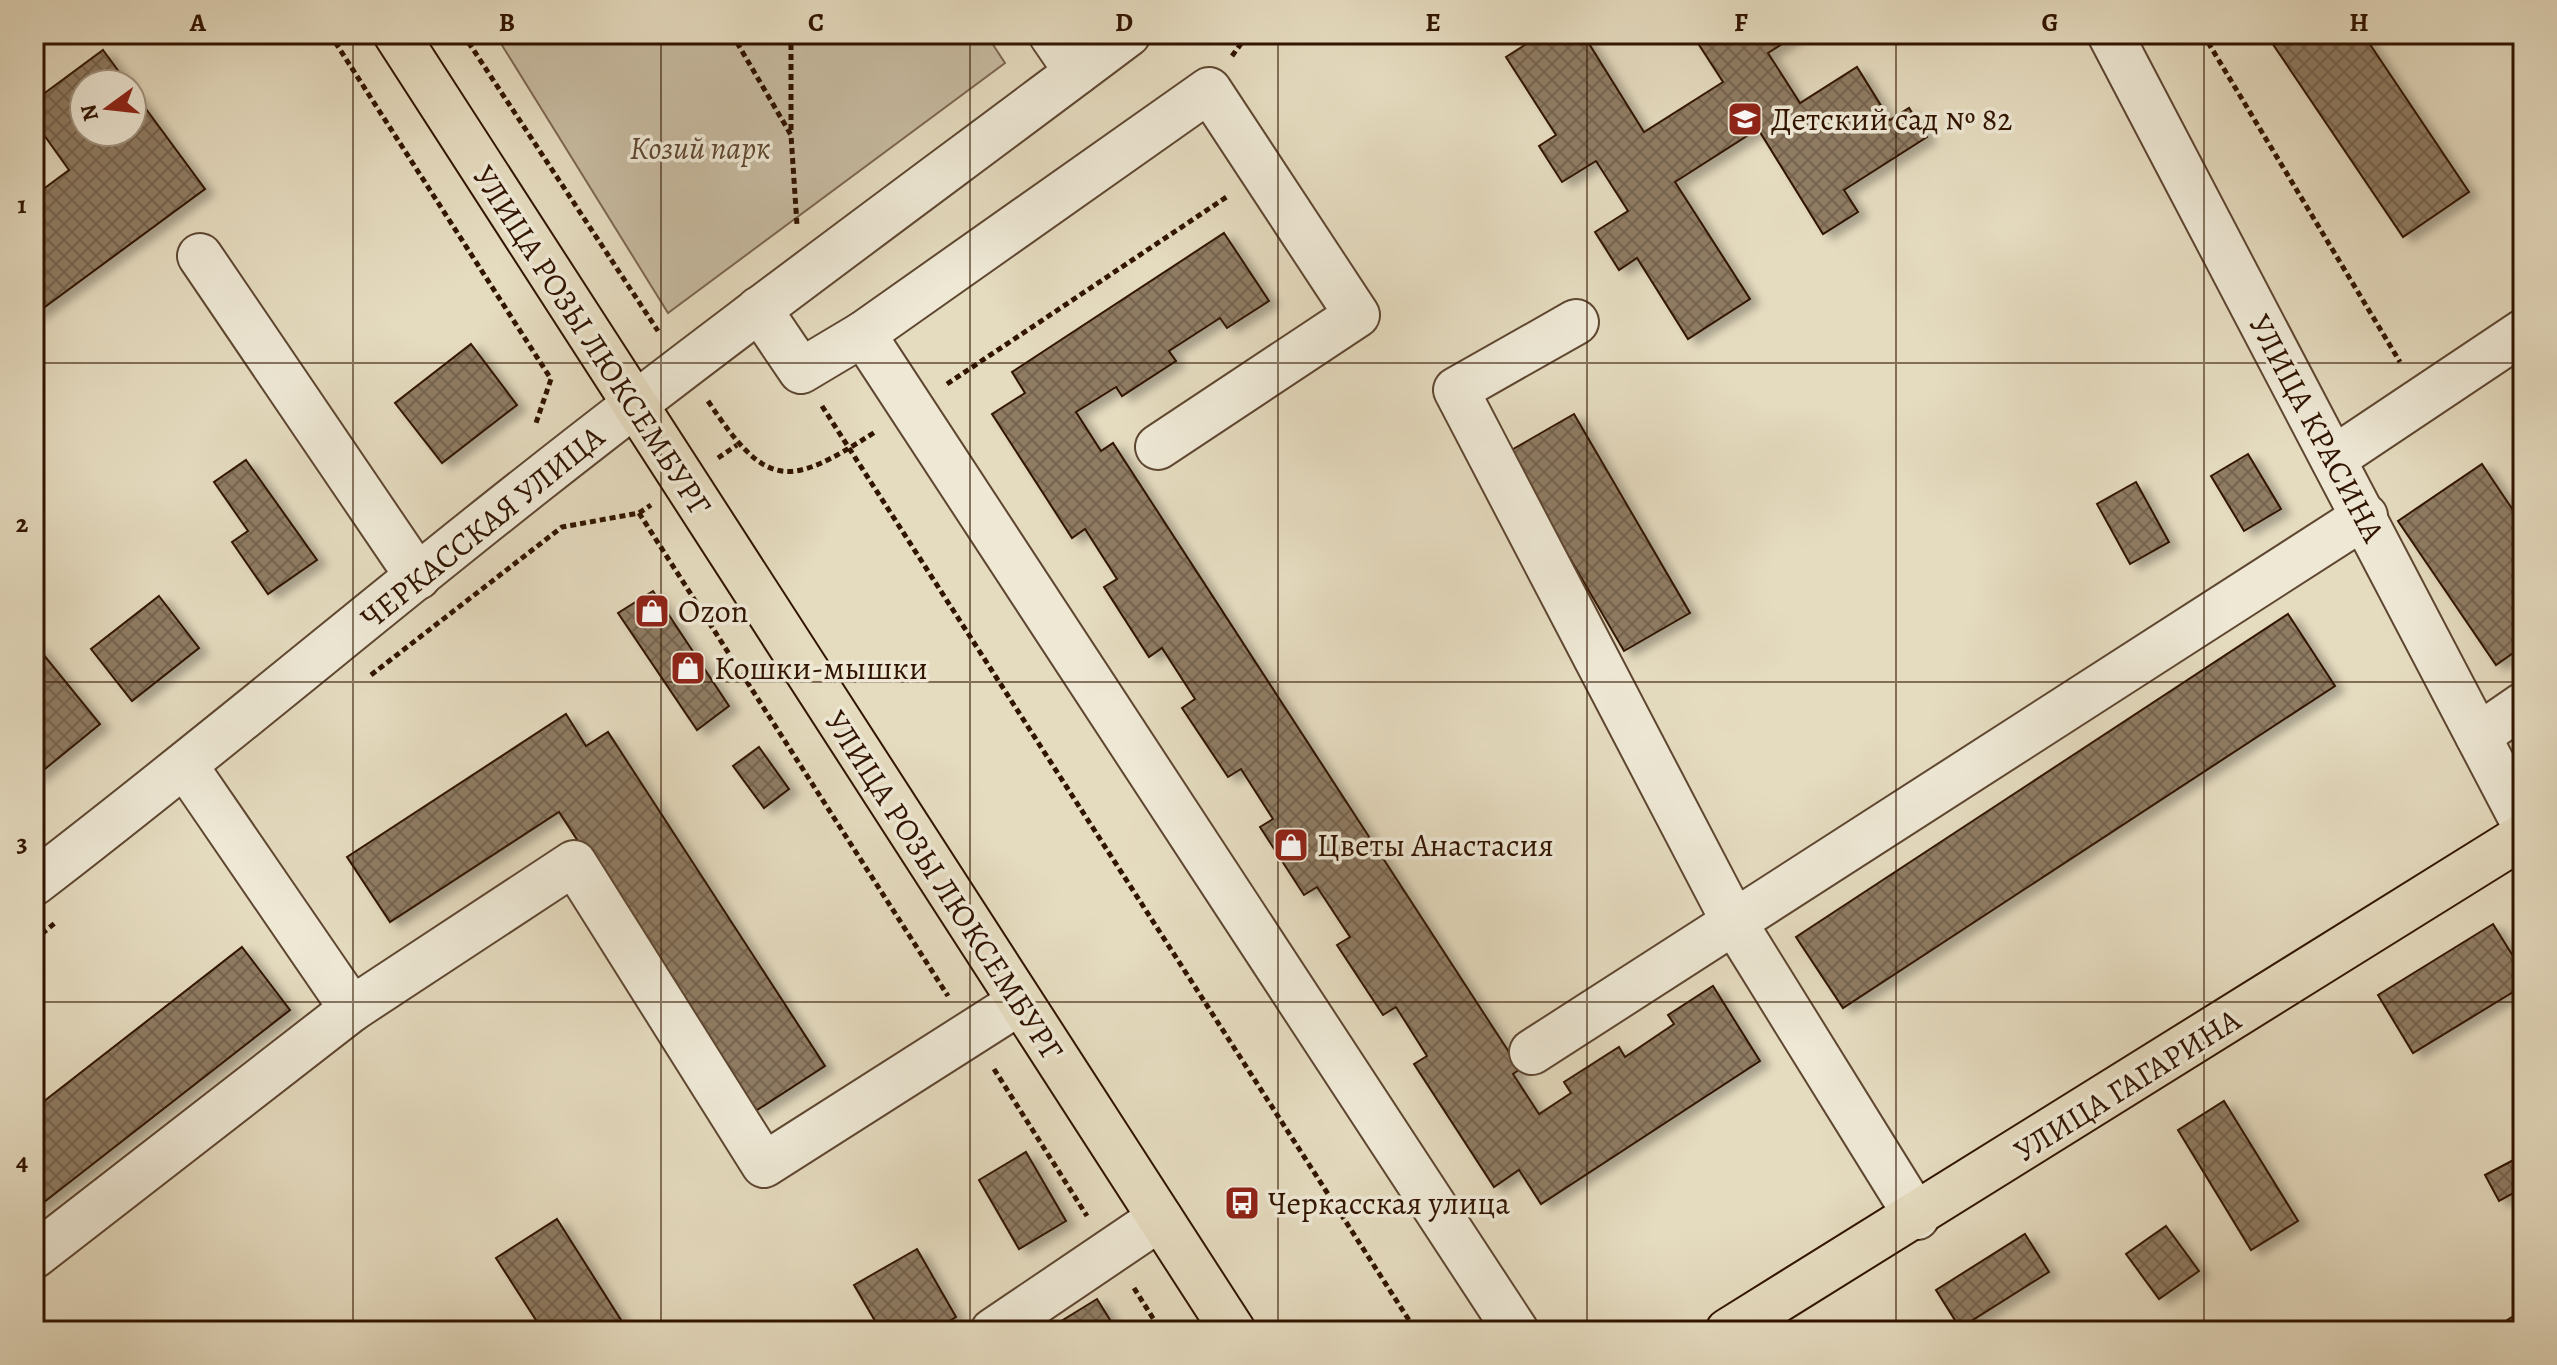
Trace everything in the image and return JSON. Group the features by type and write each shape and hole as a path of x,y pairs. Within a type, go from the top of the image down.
{"main road":[{"name":"УЛИЦА РОЗЫ ЛЮКСЕМБУРГ","path":"396,34 1233,1331"},
{"name":"УЛИЦА ГАГАРИНА","path":"1728,1331 1917,1217 2523,836"}],"street":[{"path":"1051,34 1077,72"},
{"name":"ЧЕРКАССКАЯ УЛИЦА","path":"34,883 186,767 534,483 684,366 1128,34"},
{"name":"УЛИЦА КРАСИНА","path":"2110,34 2523,822"},
{"path":"759,309 801,371 863,334 1209,90 1357,315 1158,447"},
{"path":"200,256 418,577"},
{"path":"1576,322 1456,390 1734,922 1917,1217"},
{"path":"2333,459 2523,332"},
{"path":"863,334 1516,1331"},
{"path":"1532,1052 2365,516"},
{"path":"2478,736 2523,705"},
{"path":"186,767 352,1009"},
{"path":"34,1256 352,1009 574,863 764,1165 1020,1002"},
{"path":"993,1331 1160,1218"}],"path":[{"path":"330,34 551,379 534,426"},
{"path":"463,34 644,312 684,366"},
{"path":"732,34 791,135"},
{"path":"791,34 791,135 798,238"},
{"path":"2203,34 2422,399"},
{"path":"737,445 773,470 796,474 848,449 1264,172"},
{"path":"848,449 1416,1331"},
{"path":"534,483 562,527"},
{"path":"639,513 1161,1331"}],"green space":[{"name":"Козий парк","path":"495,34 986,34 1005,63 668,313"}],"building":[{"path":"1542,34 1583,34 1644,132 1723,82 1692,34 1798,34 1768,53 1800,103 1857,67 1890,120 1909,108 1927,137 1844,190 1858,212 1823,234 1758,129 1675,182 1750,299 1688,339 1637,258 1619,270 1595,232 1628,211 1596,161 1562,182 1539,146 1556,135 1506,57"},
{"path":"2266,34 2363,34 2469,192 2403,237"},
{"path":"103,50 116,68 79,68"},
{"path":"68,76 68,148 148,148 148,112 205,189 34,315 34,196 69,170 34,121 34,101"},
{"path":"1224,233 1269,301 1227,328 1220,318 1169,351 1176,361 1122,396 1116,387 1076,412 1101,451 1113,443 1520,1069 1513,1074 1539,1114 1571,1093 1564,1082 1619,1047 1625,1057 1674,1024 1668,1015 1713,986 1760,1061 1541,1204 1519,1170 1494,1187 1414,1064 1427,1056 1396,1007 1383,1015 1337,945 1350,937 1317,887 1304,895 1260,827 1273,819 1241,769 1228,777 1182,708 1195,699 1162,648 1149,657 1104,587 1117,579 1085,529 1072,538 992,414 1025,393 1012,372"},
{"path":"471,344 517,405 442,463 395,403"},
{"path":"1574,414 1690,613 1624,651 1508,452"},
{"path":"2248,454 2281,509 2244,531 2211,476"},
{"path":"246,460 317,560 268,594 232,542 248,531 214,482"},
{"path":"2482,464 2523,525 2523,646 2496,665 2398,521"},
{"path":"2136,482 2169,542 2130,564 2097,504"},
{"path":"653,591 729,706 697,730 618,613"},
{"path":"159,596 199,648 132,701 91,649"},
{"path":"2288,614 2335,686 1843,1008 1796,937"},
{"path":"34,643 100,724 34,778"},
{"path":"566,714 586,746 608,732 825,1066 754,1112 559,812 390,922 347,857"},
{"path":"759,747 789,789 764,808 733,766"},
{"path":"2493,924 2523,972 2523,986 2413,1053 2378,995"},
{"path":"242,947 290,1010 34,1210 34,1109"},
{"path":"2224,1101 2298,1221 2251,1250 2178,1130"},
{"path":"1026,1152 1066,1221 1019,1249 979,1180"},
{"path":"2523,1155 2523,1188 2499,1201 2485,1175"},
{"path":"557,1219 628,1331 543,1331 496,1258"},
{"path":"2166,1226 2199,1271 2159,1299 2126,1254"},
{"path":"2025,1234 2049,1272 1960,1328 1936,1290"},
{"path":"917,1249 956,1317 933,1331 881,1331 854,1285"},
{"path":"1097,1299 1117,1331 1045,1331"},
{"path":"2523,1310 2523,1331 2490,1331"}],"place":[{"name":"Детский сад № 82","path":"1745,119"},
{"name":"Ozon","path":"652,611"},
{"name":"Кошки-мышки","path":"688,668"},
{"name":"Цветы Анастасия","path":"1291,845"},
{"name":"Черкасская улица","path":"1242,1203"}]}
